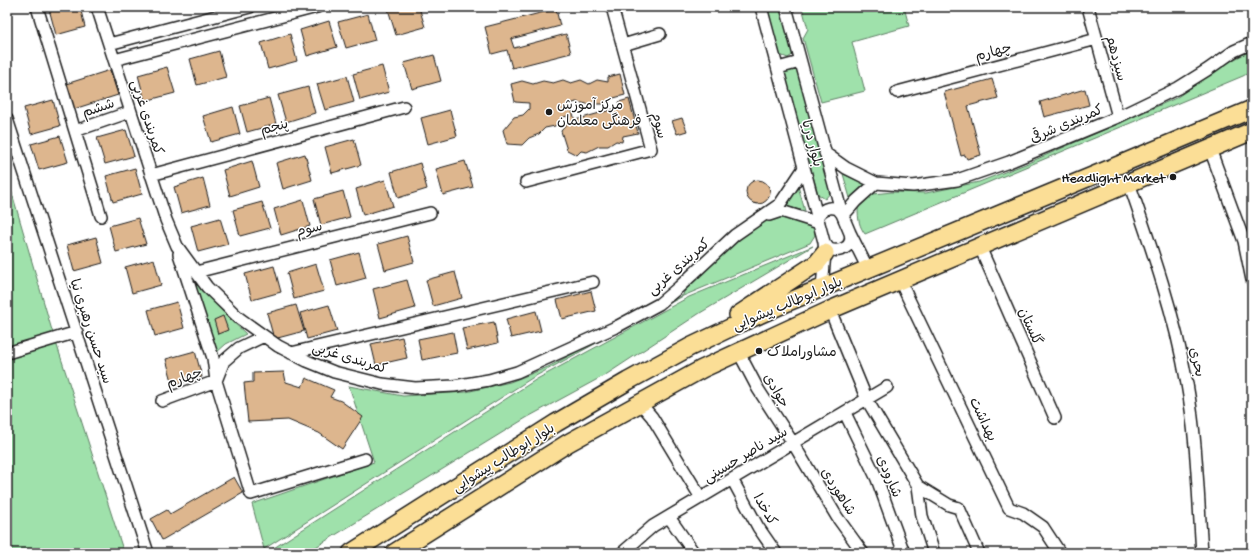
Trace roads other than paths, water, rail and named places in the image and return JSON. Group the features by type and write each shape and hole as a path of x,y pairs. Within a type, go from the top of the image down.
{"highway":[{"name":"بلوار ابوطالب پیشوایی","path":"351,553 556,423 686,350 734,326 1252,108"},
{"name":"بلوار ابوطالب پیشوایی","path":"394,553 568,443 702,369 738,351 830,310 1252,131"},
{"path":"1121,164 1129,183"},
{"path":"686,350 817,263 824,248"}],"street":[{"path":"37,7 102,216"},
{"name":"کمربندی غربی","path":"97,7 166,220 177,246 207,287 239,318 278,346 307,362 334,372 382,384 415,388 454,386 489,380 517,372 611,329 659,304 735,235 780,204 804,168"},
{"path":"109,44 250,7"},
{"path":"114,60 317,7"},
{"name":"سوم","path":"526,182 651,149 612,7"},
{"name":"بلوار دریا","path":"761,7 818,220 824,248 822,288"},
{"name":"بلوار دریا","path":"786,7 843,215 850,234 868,269"},
{"name":"سیزدهم","path":"1088,7 1118,117"},
{"path":"623,45 660,34"},
{"name":"چهارم","path":"897,92 1097,39"},
{"name":"کمربندی شرقی","path":"876,183 913,186 958,180 1010,162 1118,117 1178,88 1234,51 1252,42"},
{"path":"778,68 800,62"},
{"name":"پنجم","path":"152,174 404,107"},
{"name":"ششم","path":"75,131 130,112"},
{"name":"سید حسن رهبری نیا","path":"7,119 148,553"},
{"path":"1210,149 1244,241 1252,280"},
{"path":"762,216 781,211 818,220 822,211 830,207 838,209 843,215 876,183 846,168 825,153"},
{"name":"بحری","path":"1129,183 1175,324 1187,384 1193,430 1202,553"},
{"name":"سوم","path":"196,272 430,213"},
{"path":"824,248 838,251 843,250 850,243 850,234"},
{"path":"177,246 214,358 216,382 251,494 365,459"},
{"name":"گلستان","path":"980,247 1055,418"},
{"name":"بهداشت","path":"900,281 962,407 1009,508 1023,513 1043,527 1060,553"},
{"path":"291,353 593,282"},
{"path":"830,310 867,400 918,486 922,516 934,553"},
{"path":"7,353 77,332"},
{"path":"216,382 224,361 239,348 264,336"},
{"name":"جوادی","path":"738,351 758,389 793,443"},
{"name":"چهارم","path":"162,402 216,382"},
{"name":"سید ناصر حسینی","path":"622,553 652,526 887,387"},
{"path":"640,403 652,417 700,498"},
{"name":"شارودی","path":"845,413 877,479 904,553"},
{"name":"شاهوردی","path":"793,443 837,517 863,553"},
{"name":"کدخدا","path":"732,479 758,527 776,553"},
{"path":"918,486 949,505 959,508 979,553"},
{"path":"669,517 694,553"}],"place":[{"name":"مرکز آموزش فرهنگی معلمان","path":"549,112"},
{"name":"Headlight Market","path":"1173,177"},
{"name":"مشاوراملاک","path":"759,351"}]}
